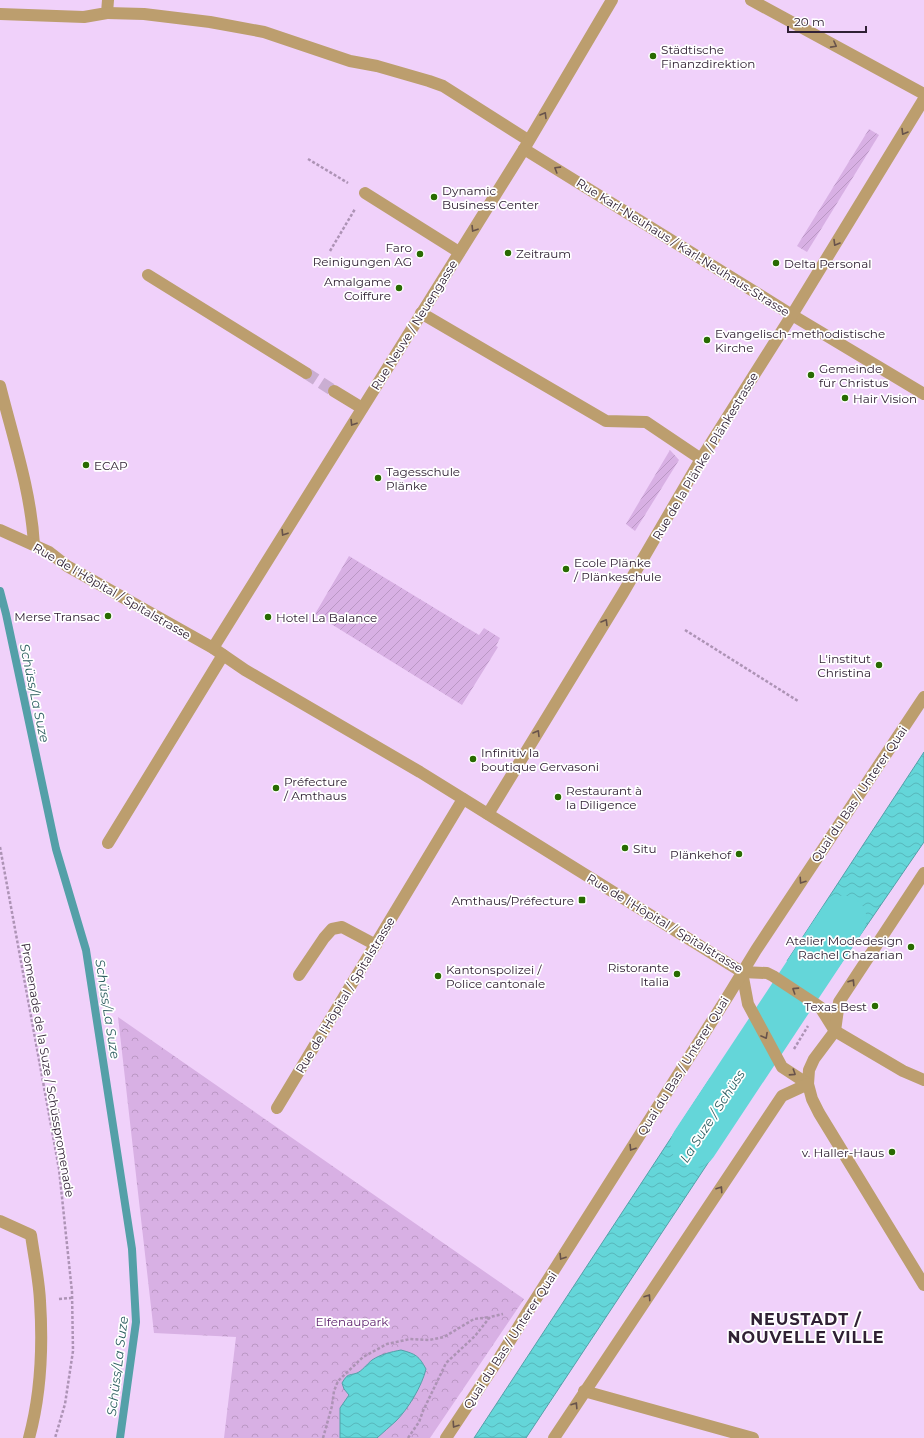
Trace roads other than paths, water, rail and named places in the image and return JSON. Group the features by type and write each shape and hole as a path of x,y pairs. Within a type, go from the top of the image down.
{"street":[{"path":"107,13 108,0"},
{"name":"Rue Neuve / Neuengasse","path":"218,652 362,408 526,144 612,0"},
{"path":"750,0 924,94"},
{"name":"Rue Karl-Neuhaus / Karl-Neuhaus-Strasse","path":"0,14 84,17 107,13 144,14 195,20 264,32 350,61 377,66 442,86 526,144 792,315 924,394"},
{"name":"Rue de la Plänke / Plänkestrasse","path":"488,814 623,592 701,459 792,315 924,99"},
{"path":"365,193 459,252"},
{"path":"148,275 306,373"},
{"path":"421,313 606,422 646,422 701,459"},
{"path":"0,386 29,499 33,521 34,545"},
{"path":"334,390 362,408"},
{"name":"Rue de l'Hôpital / Spitalstrasse","path":"0,530 50,552 67,566 218,652 245,670 420,772 742,972 767,974 773,976 817,1004 835,1031 903,1072 924,1080"},
{"path":"108,843 218,652"},
{"name":"Quai du Bas / Unterer Quai","path":"446,1438 500,1357 742,972 924,697"},
{"name":"Rue de l'Hôpital / Spitalstrasse","path":"277,1108 463,800"},
{"path":"924,873 839,1002 835,1031 814,1059 809,1070 808,1084 812,1099 819,1113 924,1285"},
{"path":"299,975 324,938 332,929 342,927 376,945"},
{"path":"742,972 748,1004 782,1067 808,1084"},
{"path":"554,1438 782,1096 808,1084"},
{"path":"0,1221 31,1235 40,1300 42,1361 29,1438"},
{"path":"584,1391 753,1438"}],"water":[{"path":"924,752 924,842 826,985 787,961"},
{"path":"711,1077 749,1101 526,1438 474,1438"},
{"path":"401,1350 416,1356 426,1369 418,1390 410,1404 401,1416 377,1438 340,1438 340,1408 349,1395 344,1389 342,1383 344,1380 348,1375 359,1372 375,1358"}],"waterway":[{"name":"Schüss/La Suze","path":"0,591 56,849 86,950 132,1249 136,1322 120,1438"},
{"name":"La Suze / Schüss","path":"694,1144 843,919"}],"tunnel":[{"path":"306,373 334,391"}],"place":[{"name":"Städtische Finanzdirektion","path":"653,56"},
{"name":"Dynamic Business Center","path":"434,197"},
{"name":"Zeitraum","path":"508,253"},
{"name":"Faro Reinigungen AG","path":"420,254"},
{"name":"Delta Personal","path":"776,263"},
{"name":"Amalgame Coiffure","path":"399,288"},
{"name":"Evangelisch-methodistische Kirche","path":"707,340"},
{"name":"Gemeinde für Christus","path":"811,375"},
{"name":"Hair Vision","path":"845,398"},
{"name":"ECAP","path":"86,465"},
{"name":"Tagesschule Plänke","path":"378,478"},
{"name":"Ecole Plänke / Plänkeschule","path":"566,569"},
{"name":"Merse Transac","path":"108,616"},
{"name":"Hotel La Balance","path":"268,617"},
{"name":"L'institut Christina","path":"879,665"},
{"name":"Infinitiv la boutique Gervasoni","path":"473,759"},
{"name":"Préfecture / Amthaus","path":"276,788"},
{"name":"Restaurant à la Diligence","path":"558,797"},
{"name":"Situ","path":"625,848"},
{"name":"Plänkehof","path":"739,854"},
{"name":"Amthaus/Préfecture","path":"582,900"},
{"name":"Atelier Modedesign Rachel Ghazarian","path":"911,947"},
{"name":"Ristorante Italia","path":"677,974"},
{"name":"Kantonspolizei / Police cantonale","path":"438,976"},
{"name":"Texas Best","path":"875,1006"},
{"name":"v. Haller-Haus","path":"892,1152"}],"district":[{"name":"NEUSTADT / NOUVELLE VILLE","path":"806,1328"}],"park label":[{"name":"Elfenaupark","path":"352,1321"}]}
